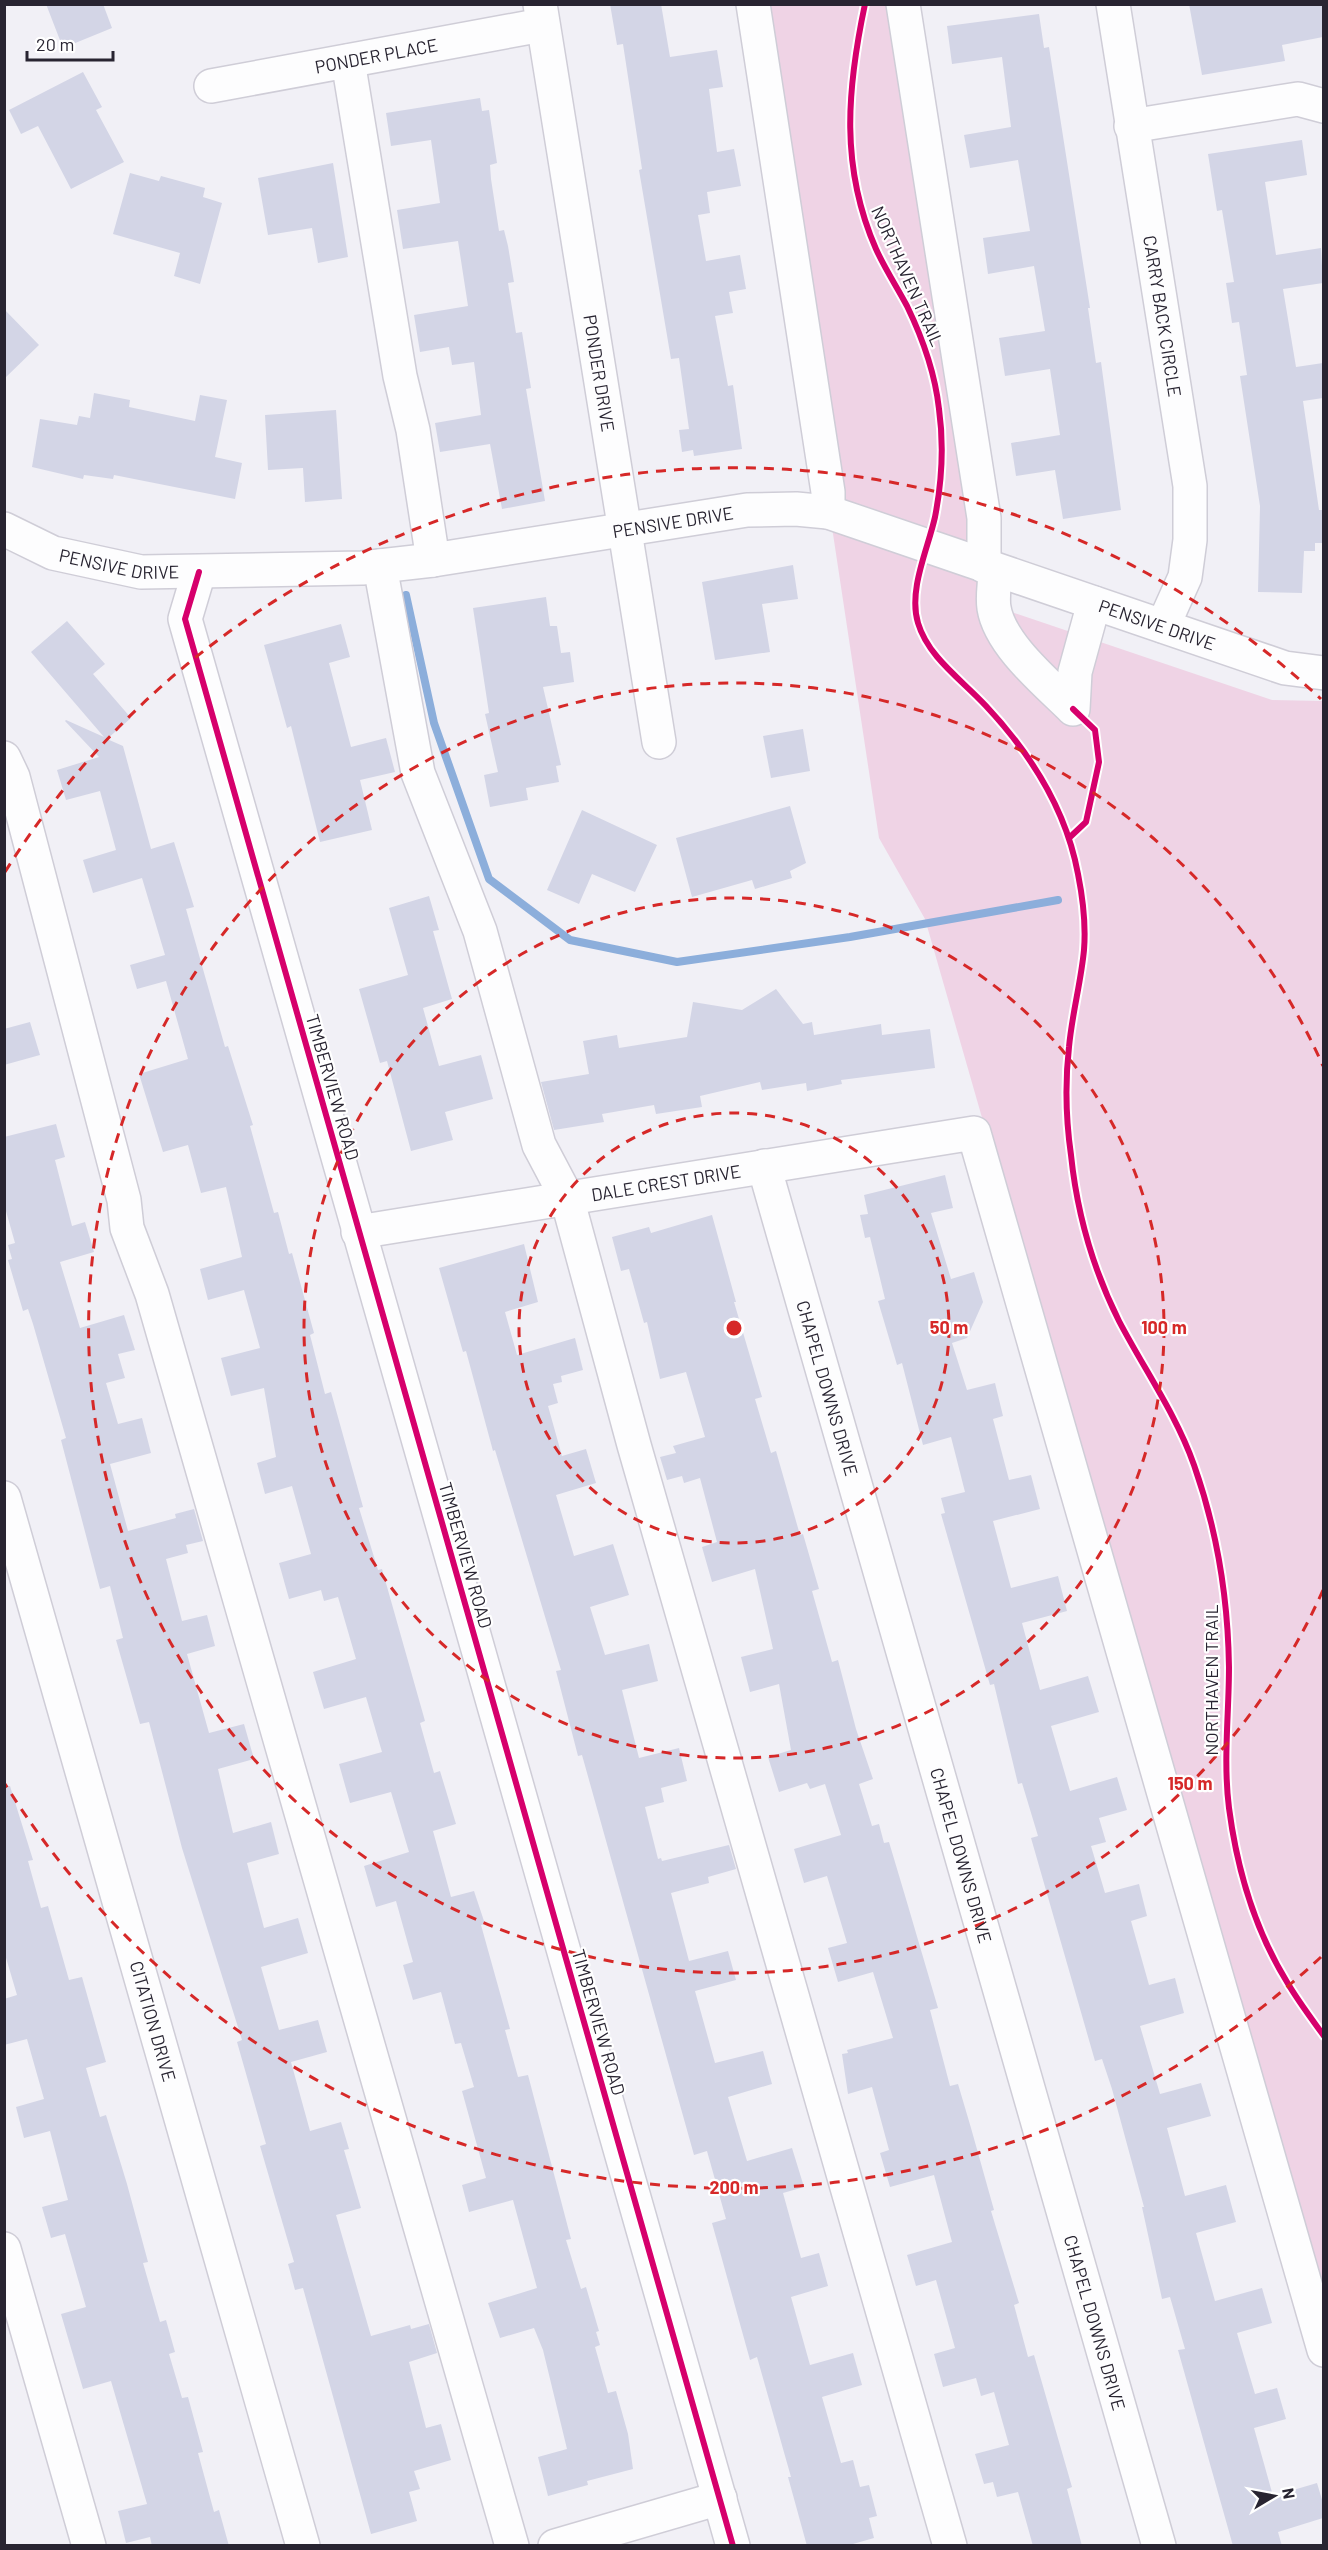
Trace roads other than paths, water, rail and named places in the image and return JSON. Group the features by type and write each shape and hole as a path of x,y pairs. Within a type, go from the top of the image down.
{"street":[{"path":"753,4 828,492 828,512"},
{"path":"903,4 984,518 994,608 1001,631 1032,668 1073,709 1075,672 1095,603"},
{"name":"CARRY BACK CIRCLE","path":"1113,4 1191,486 1190,540 1185,577 1163,626"},
{"name":"PONDER PLACE","path":"211,86 348,61 541,15"},
{"name":"PONDER DRIVE","path":"541,15 659,742"},
{"path":"348,61 400,376 413,430 433,560"},
{"path":"1131,126 1298,99 1323,106"},
{"name":"PENSIVE DRIVE","path":"4,529 53,553 141,572 199,572 380,566 433,560 747,510 796,509 828,512 857,520 989,568 1285,669 1323,673"},
{"path":"380,566 418,773 480,931 539,1145 567,1198 634,1445 950,2546"},
{"name":"TIMBERVIEW ROAD","path":"199,572 185,619 733,2546"},
{"path":"4,758 13,777 121,1188 127,1228 155,1305 512,2546"},
{"name":"DALE CREST DRIVE","path":"358,1232 974,1133 1323,2350"},
{"name":"CHAPEL DOWNS DRIVE","path":"764,1166 1159,2546"},
{"name":"CITATION DRIVE","path":"4,1498 303,2546"},
{"path":"4,2248 89,2546"},
{"path":"555,2546 720,2499"}],"waterway":[{"path":"406,595 434,723 489,879 570,940 677,962 850,937 1058,900"}]}
